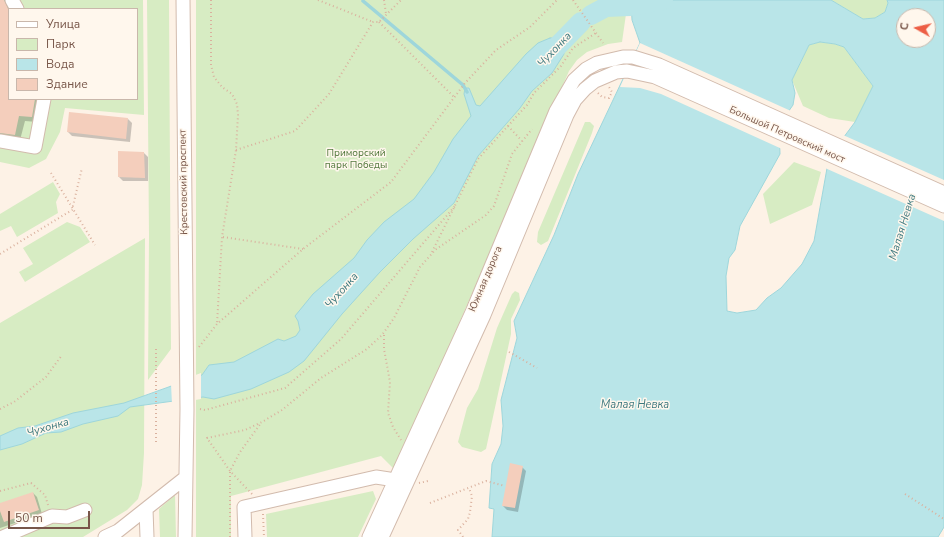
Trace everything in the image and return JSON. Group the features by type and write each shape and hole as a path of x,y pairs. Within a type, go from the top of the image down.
{"street":[{"name":"Крестовский проспект","path":"183,0 186,364 193,409"},
{"name":"Большой Петровский мост","path":"633,57 672,70 944,193"},
{"name":"Южная дорога","path":"382,537 401,484 405,461 473,310 565,94 574,80 586,69 597,63 610,59 633,57"},
{"name":"Большой Петровский мост","path":"627,71 642,73 666,81 944,206"},
{"name":"Южная дорога","path":"369,537 401,484 484,315 567,115 575,100 585,88 595,81 616,72 627,71"},
{"path":"0,141 36,147 44,100"},
{"path":"185,537 185,478 193,409"},
{"path":"245,537 244,507 376,477 383,477 401,484"},
{"path":"105,537 114,534 185,478"},
{"path":"146,509 147,537"},
{"path":"3,537 52,516 67,517 85,510"}],"path":[{"path":"211,0 211,65 214,77 222,87 232,94 237,104 238,114 236,150 222,237 217,324"},
{"path":"318,0 373,22 380,21 401,0"},
{"path":"384,0 386,14"},
{"path":"199,352 199,347 217,324 303,249 391,182 465,83 496,50 530,27 557,0"},
{"path":"574,0 603,44"},
{"path":"380,21 454,98"},
{"path":"236,150 295,131 329,94 373,22"},
{"path":"430,255 478,159 527,105 534,93 561,66 573,48 596,33"},
{"path":"600,95 609,98 612,92 610,89"},
{"path":"508,126 522,140"},
{"path":"264,537 260,503 230,471 207,438 245,430 262,422 282,410 321,378 367,349 384,333 394,318 420,267 430,255 490,211 499,194 508,164 522,140 532,129"},
{"path":"0,254 72,210 82,168"},
{"path":"51,173 72,210 95,245"},
{"path":"193,409 205,410 285,388 341,339 455,206"},
{"path":"222,237 303,249"},
{"path":"384,333 384,349 390,382 388,413 393,427 401,440 405,461"},
{"path":"156,348 156,442"},
{"path":"509,352 537,368"},
{"path":"0,409 14,402 46,377 62,355"},
{"path":"230,537 230,471 240,452 262,422"},
{"path":"430,504 486,481 505,486"},
{"path":"0,491 31,483 44,495 52,516"},
{"path":"463,537 458,530 468,519 472,496 469,488"},
{"path":"905,494 944,519"}],"green space":[{"path":"0,0 143,0 144,115 65,108 60,132 46,159 29,168 0,162"},
{"path":"147,0 169,0 171,349 148,380 149,236"},
{"name":"Приморский парк Победы","path":"196,0 628,0 622,42 608,44 587,52 577,60 569,71 403,452 393,468 381,456 231,496 231,537 196,537"},
{"path":"831,0 887,0 888,3 885,12 875,18 863,19"},
{"path":"820,42 844,47 873,86 855,122 829,118 803,106 792,80 809,45"},
{"path":"585,122 590,122 594,126 592,133 548,241 541,245 537,242 538,232"},
{"path":"794,162 821,172 812,205 770,224 763,194"},
{"path":"53,182 60,194 56,202 58,213 17,237 11,226 0,231 0,214"},
{"path":"67,222 80,227 90,242 25,282 19,272 33,264 23,248"},
{"path":"145,238 144,453 142,485 138,499 127,510 83,537 0,537 0,323"},
{"path":"515,291 519,293 520,300 511,319 511,334 486,449 481,452 462,447 458,442 467,408 478,389 497,328 512,294"},
{"path":"373,491 376,499 358,537 267,537 266,514"},
{"path":"175,495 176,537 160,537 159,509"}],"water":[{"name":"Малая Невка","path":"631,0 831,0 863,19 875,18 885,12 888,3 887,0 944,0 944,527 938,537 492,537 494,509 489,508 492,464 501,444 503,426 501,400 517,338 514,321 554,235 578,174 640,43 632,20","holes":["820,42 844,47 873,86 855,122 829,157 814,241 802,264 781,288 767,298 756,310 737,313 727,311 726,276 729,258 735,250 740,226 780,154 779,125 793,105 795,93 792,80 809,45"]},
{"path":"550,38 558,38 562,41 564,54 552,73 532,91 520,108 478,156 454,203 413,239 380,272 342,314 304,361 289,372 251,389 214,399 203,397 130,407 118,416 83,424 61,432 46,433 22,444 0,450 0,436 18,428 35,426 73,413 124,403 202,375 209,365 234,362 278,339 284,341 296,336 300,330 295,316 313,294 354,258 367,240 384,222 414,199 434,172 453,139 471,116 464,94 465,88 469,88 476,105 480,106 526,54 538,43"}],"pier":[{"path":"640,43 791,111 781,126 782,149 661,94 640,88 620,87"},
{"path":"843,135 944,180 944,221 825,168 827,156"},
{"path":"201,373 201,399 172,404 171,384"}],"building":[{"path":"0,0 4,0 8,9 8,100 35,100 32,117 19,116 15,135 0,133"},
{"path":"69,112 128,118 126,139 67,132"},
{"path":"118,151 144,152 145,178 118,177"},
{"path":"510,463 523,466 515,508 502,506"},
{"path":"33,492 39,510 4,522 0,511 0,503"}],"waterway":[{"name":"Чухонка","path":"591,15 606,7 630,6 663,0"},
{"path":"363,1 463,85 467,92"},
{"name":"Чухонка","path":"543,61 581,22"}]}
